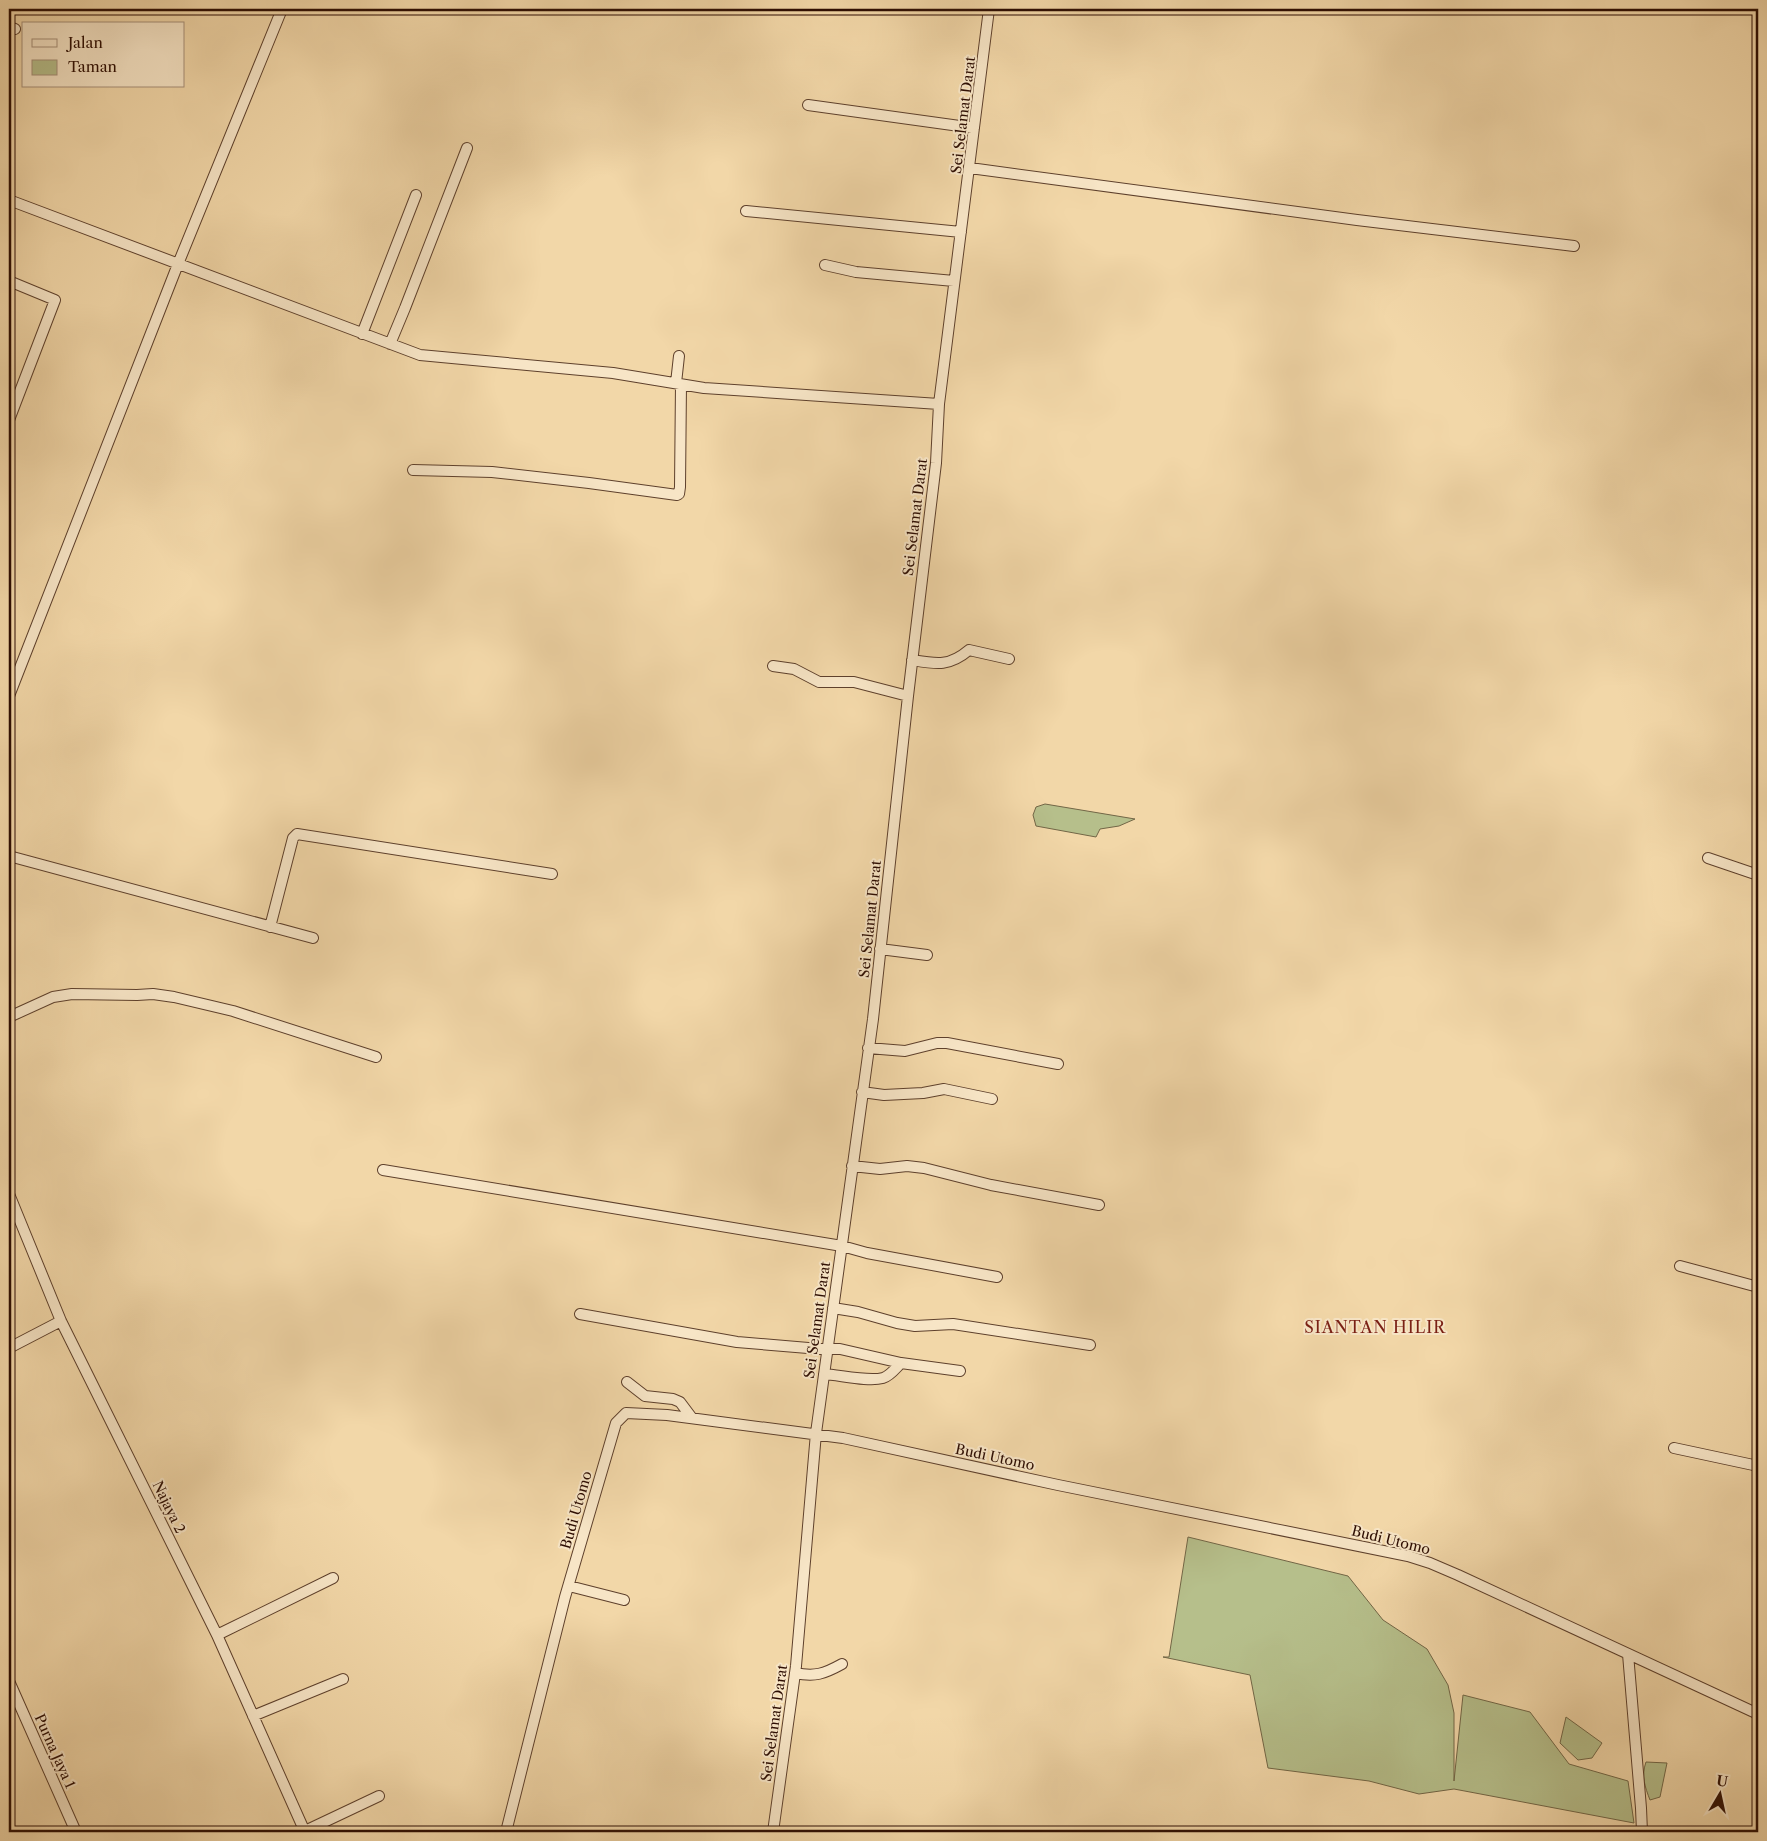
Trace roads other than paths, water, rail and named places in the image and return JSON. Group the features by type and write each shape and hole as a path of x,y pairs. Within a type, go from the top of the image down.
{"street":[{"path":"9,696 178,264 282,9"},
{"name":"Sei Selamat Darat","path":"773,1832 798,1673 821,1434 827,1349 833,1308 846,1248 858,1166 885,949 908,696 916,661 936,463 939,404 989,9"},
{"path":"808,105 974,128"},
{"path":"390,344 467,148"},
{"path":"970,168 1357,220 1574,246"},
{"path":"362,334 416,195"},
{"path":"9,200 420,355 613,373 714,389 939,404"},
{"path":"746,211 961,232"},
{"path":"825,264 856,272 954,281"},
{"path":"9,281 54,299 55,302 9,420"},
{"path":"413,470 492,472 677,495 679,494 680,487 679,356"},
{"path":"916,661 932,664 958,660 969,650 1009,659"},
{"path":"773,666 794,669 819,682 854,682 908,696"},
{"path":"270,927 294,838 297,834 552,874"},
{"path":"9,856 313,938"},
{"path":"1708,858 1758,875"},
{"path":"885,949 927,955"},
{"path":"9,1017 52,997 72,994 153,994 233,1011 376,1057"},
{"path":"873,1048 905,1051 937,1043 948,1043 1058,1064"},
{"path":"867,1092 884,1095 923,1093 944,1089 992,1099"},
{"path":"858,1166 880,1169 907,1166 924,1168 991,1185 1099,1205"},
{"path":"384,1170 846,1248 997,1276"},
{"name":"Najaya 2","path":"9,1194 61,1321 217,1635 305,1832"},
{"path":"1680,1266 1758,1287"},
{"path":"833,1308 858,1312 897,1323 931,1326 953,1324 1090,1345"},
{"path":"580,1314 745,1343 827,1349 840,1348 901,1363 960,1371"},
{"path":"9,1348 61,1321"},
{"path":"824,1374 883,1378 901,1363"},
{"path":"627,1382 645,1396 673,1398 680,1402 692,1418"},
{"name":"Budi Utomo","path":"506,1832 568,1586 616,1423 626,1413 667,1414 821,1434 1058,1485 1408,1556 1458,1575 1758,1714"},
{"path":"1674,1448 1758,1466"},
{"path":"217,1635 332,1578"},
{"path":"568,1586 624,1600"},
{"path":"1628,1654 1642,1832"},
{"path":"798,1673 815,1675 825,1673 842,1664"},
{"path":"253,1716 343,1679"},
{"name":"Purna Jaya 1","path":"9,1681 76,1832"},
{"path":"305,1832 379,1796"}],"district":[{"name":"SIANTAN HILIR","path":"1375,1327"}]}
